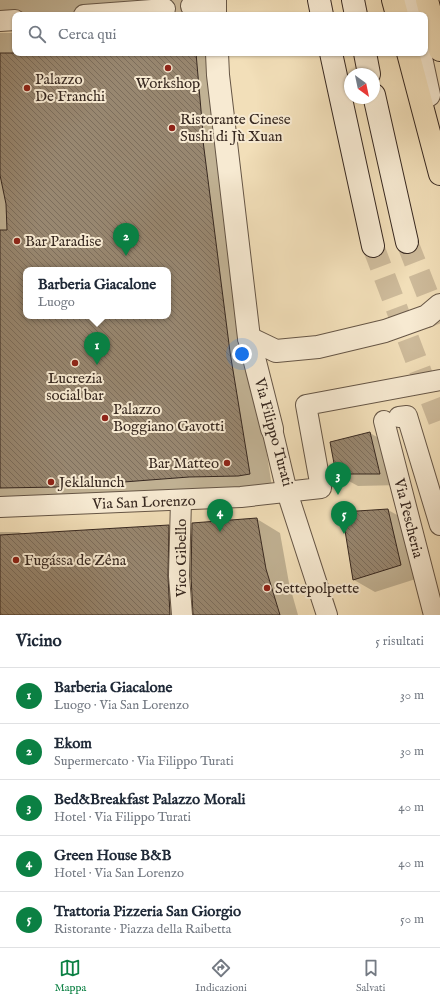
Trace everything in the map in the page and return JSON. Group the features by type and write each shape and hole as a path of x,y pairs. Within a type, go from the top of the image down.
{"highway":[{"path":"393,0 396,12"},
{"path":"427,0 440,50"},
{"path":"409,56 440,174"}],"street":[{"path":"319,0 321,12"},
{"path":"353,0 355,12"},
{"path":"408,0 410,12"},
{"path":"191,6 215,6"},
{"path":"124,12 165,9"},
{"path":"0,21 12,20"},
{"name":"Via Filippo Turati","path":"217,56 249,338 287,492 321,488 306,406 440,380"},
{"path":"332,56 373,246"},
{"path":"366,56 368,68"},
{"path":"421,56 440,141"},
{"path":"376,104 407,242"},
{"path":"249,338 276,351 318,347 385,331 427,316 440,305"},
{"name":"Via Pescheria","path":"434,615 392,419 407,416 440,525"},
{"path":"287,492 325,615"},
{"name":"Via San Lorenzo","path":"0,507 242,497 287,492"},
{"name":"Vico Gibello","path":"181,500 179,576 182,615"}],"building":[{"path":"172,0 181,0 181,12 175,12 175,3"},
{"path":"0,53 12,53 12,56 196,56 202,133 230,352 250,474 58,487 0,488 0,230 7,230 6,204 0,175"},
{"path":"370,432 380,474 336,474 330,442"},
{"path":"388,509 401,565 353,580 342,512"},
{"path":"257,518 266,569 280,615 193,615 191,576 192,523"},
{"path":"169,525 168,576 170,615 0,615 0,535"}],"tunnel":[{"path":"165,9 191,6"},
{"path":"407,242 440,326"},
{"path":"373,246 440,423"}],"place":[{"name":"Workshop","path":"168,68"},
{"name":"Palazzo De Franchi","path":"27,88"},
{"name":"Ristorante Cinese Sushi di Jù Xuan","path":"172,128"},
{"name":"Bar Paradise","path":"17,241"},
{"name":"Ekom","path":"126,256"},
{"name":"Lucrezia social bar","path":"75,363"},
{"name":"Barberia Giacalone","path":"97,365"},
{"name":"Palazzo Boggiano Gavotti","path":"105,418"},
{"name":"Bar Matteo","path":"227,463"},
{"name":"Jeklalunch","path":"51,482"},
{"name":"Bed&Breakfast Palazzo Morali","path":"338,495"},
{"name":"Green House B&B","path":"220,532"},
{"name":"Trattoria Pizzeria San Giorgio","path":"344,534"},
{"name":"Fugássa de Zêna","path":"16,560"},
{"name":"Settepolpette","path":"267,588"}]}
